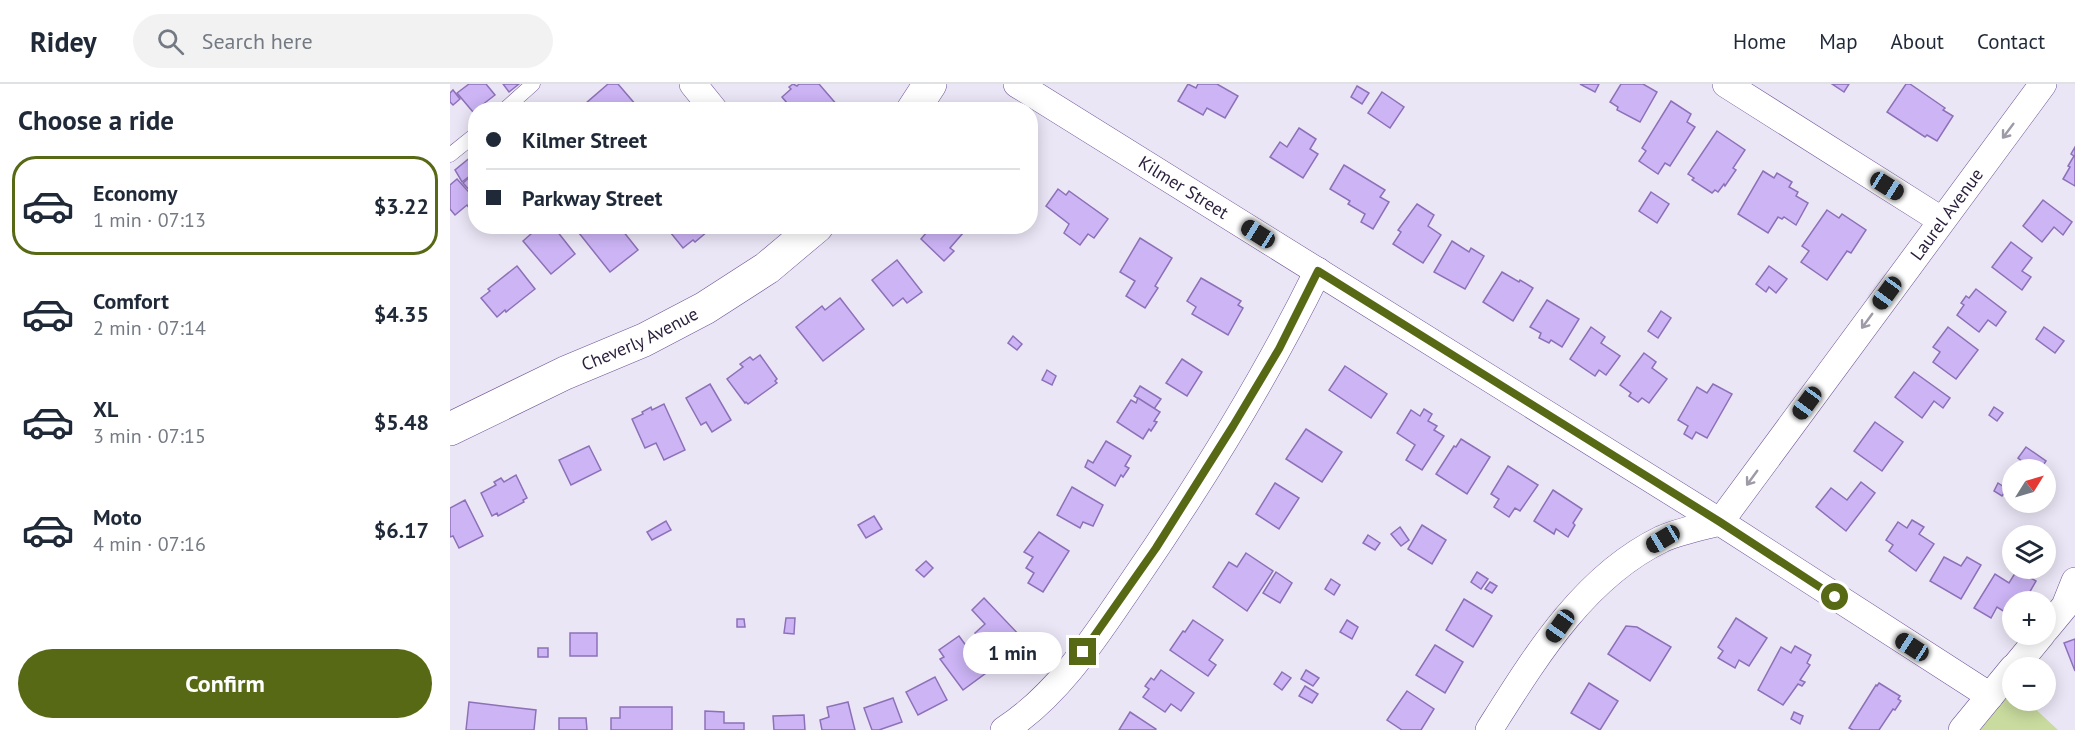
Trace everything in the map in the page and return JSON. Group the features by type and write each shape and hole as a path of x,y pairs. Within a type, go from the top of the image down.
{"street":[{"path":"693,84 708,102"},
{"path":"918,102 930,84"},
{"name":"Kilmer Street","path":"1017,84 1720,522 1990,696"},
{"name":"Laurel Avenue","path":"1720,522 2043,84"},
{"path":"1731,85 1941,220"},
{"name":"Cheverly Avenue","path":"450,429 565,373 644,340 705,308 767,268 807,234"},
{"path":"1004,730 1023,718 1058,684 1095,636 1149,558 1279,349 1318,271"},
{"path":"1489,730 1560,626 1592,590 1624,562 1663,539 1720,522"},
{"path":"2056,617 2065,606 2075,581"},
{"path":"2022,657 2033,645"},
{"path":"1962,730 2002,681"}],"lane":[{"path":"513,102 533,84"},
{"path":"450,155 468,140"}],"green space":[{"path":"2002,696 2002,711 2038,711 2058,730 1960,730"}],"building":[{"path":"469,84 486,84 495,95 486,102 468,102 468,106 457,93"},
{"path":"503,84 519,84 509,92"},
{"path":"608,84 618,84 633,102 587,102"},
{"path":"793,84 797,86 799,84 819,84 835,102 786,102 782,97 791,89 789,87"},
{"path":"1188,84 1196,88 1198,84 1217,84 1238,96 1225,118 1207,108 1203,115 1178,101"},
{"path":"1580,84 1599,84 1595,92"},
{"path":"1621,84 1643,84 1657,92 1640,122 1617,110 1618,107 1610,102"},
{"path":"1832,84 1849,84 1844,92"},
{"path":"1906,84 1910,84 1953,116 1937,141 1927,135 1925,137 1887,112"},
{"path":"1357,86 1369,93 1362,104 1351,97"},
{"path":"453,90 460,99 453,105 450,102 450,93"},
{"path":"1382,92 1404,107 1390,128 1368,113"},
{"path":"1671,101 1691,114 1687,122 1695,127 1670,166 1665,163 1658,174 1639,161 1646,151 1642,148"},
{"path":"1299,128 1316,139 1310,149 1318,154 1303,178 1270,157 1280,142 1287,147"},
{"path":"1717,131 1745,150 1733,168 1736,170 1725,186 1724,184 1718,192 1715,190 1712,193 1692,180 1694,178 1688,174"},
{"path":"2075,147 2075,186 2063,179 2070,167 2068,166 2074,156 2071,154"},
{"path":"468,159 468,177 462,182 455,170"},
{"path":"1344,165 1385,190 1380,197 1389,202 1373,229 1361,222 1365,214 1348,204 1350,201 1330,189"},
{"path":"1763,171 1774,178 1777,173 1792,182 1789,187 1798,192 1796,196 1808,203 1796,225 1784,217 1782,219 1778,217 1768,233 1738,214"},
{"path":"457,179 468,191 468,206 455,215 450,209 450,185"},
{"path":"468,179 468,189 463,183"},
{"path":"1058,189 1066,195 1069,191 1108,219 1094,238 1088,234 1080,245 1064,233 1069,224 1046,206"},
{"path":"1651,192 1669,204 1657,223 1639,211"},
{"path":"2043,200 2072,222 2063,235 2054,227 2042,242 2023,226"},
{"path":"1417,204 1434,215 1428,226 1441,235 1423,263 1393,244 1401,232 1398,230"},
{"path":"1827,210 1839,218 1842,214 1866,230 1851,253 1847,251 1827,280 1801,262 1809,251 1802,246"},
{"path":"531,234 559,234 575,254 551,274 523,241"},
{"path":"580,234 625,234 638,250 610,272"},
{"path":"672,234 704,234 695,242 693,240 683,248"},
{"path":"925,234 962,234 950,248 954,251 944,261 921,239"},
{"path":"1140,238 1172,258 1155,286 1158,288 1145,308 1126,296 1135,281 1120,272"},
{"path":"1452,241 1469,252 1471,248 1484,256 1465,289 1434,272"},
{"path":"2011,242 2032,258 2022,271 2031,277 2022,290 1992,267"},
{"path":"897,260 922,292 907,303 903,298 893,306 872,280"},
{"path":"517,266 535,289 497,317 481,298 490,291 488,289"},
{"path":"1769,266 1787,279 1776,293 1769,287 1766,292 1756,284"},
{"path":"1502,272 1533,288 1513,321 1483,302"},
{"path":"1201,278 1241,301 1238,305 1243,308 1228,335 1192,314 1196,307 1187,301"},
{"path":"1976,289 2006,312 1996,326 1988,320 1979,332 1957,315 1964,305 1961,303 1966,296 1969,298"},
{"path":"840,298 864,329 823,361 796,327 822,306 825,310"},
{"path":"1547,300 1579,319 1562,347 1551,340 1549,343 1539,338 1541,333 1530,327"},
{"path":"1661,311 1671,318 1658,338 1648,331"},
{"path":"1591,327 1605,337 1601,343 1620,356 1606,375 1599,370 1595,376 1570,359"},
{"path":"1948,327 1978,350 1956,379 1933,362 1940,352 1933,347"},
{"path":"2044,327 2064,341 2055,353 2036,339"},
{"path":"1013,336 1022,344 1017,350 1008,343"},
{"path":"1644,353 1656,362 1652,368 1667,379 1649,403 1642,398 1638,402 1629,396 1631,393 1620,385"},
{"path":"760,355 777,379 775,381 777,383 748,404 727,379 743,367 740,364 750,357 753,360"},
{"path":"1182,359 1202,372 1187,396 1166,383"},
{"path":"1345,366 1387,394 1371,418 1329,390"},
{"path":"1047,370 1056,376 1052,385 1042,380"},
{"path":"1914,372 1950,398 1943,408 1934,401 1922,418 1895,397"},
{"path":"710,384 731,420 712,432 706,422 701,425 686,398"},
{"path":"1713,384 1732,394 1707,438 1696,432 1692,439 1684,434 1688,426 1678,420 1697,387 1707,393"},
{"path":"1140,386 1161,399 1154,409 1134,396"},
{"path":"1138,398 1160,412 1154,421 1157,422 1143,439 1117,422 1131,400 1136,403"},
{"path":"664,404 685,450 664,460 656,443 645,448 632,419 651,407 652,410"},
{"path":"1994,407 2003,413 1997,421 1989,415"},
{"path":"1424,409 1432,414 1428,421 1437,426 1434,430 1444,436 1422,470 1406,460 1415,445 1397,433 1411,410 1420,416"},
{"path":"1875,422 1903,442 1882,471 1854,451"},
{"path":"1306,429 1342,452 1322,482 1286,459"},
{"path":"1461,439 1490,457 1467,494 1436,474"},
{"path":"1106,441 1131,456 1125,466 1129,468 1123,477 1121,475 1115,486 1085,467 1088,460 1093,463"},
{"path":"589,446 601,470 571,485 559,460"},
{"path":"2026,447 2043,459 2019,459"},
{"path":"1508,466 1538,485 1520,511 1515,508 1509,517 1494,507 1499,499 1491,494"},
{"path":"516,475 527,498 523,500 524,502 498,516 497,513 492,516 481,493 496,485 494,482 501,478 504,482"},
{"path":"1861,482 1875,493 1846,531 1816,507 1831,488 1847,500"},
{"path":"1275,483 1299,498 1279,529 1256,514"},
{"path":"1998,483 2002,486 2002,496 1994,491"},
{"path":"1072,487 1103,505 1093,526 1083,522 1080,528 1057,515"},
{"path":"1553,490 1582,509 1568,537 1556,529 1554,534 1534,521"},
{"path":"465,500 483,536 459,548 453,536 450,537 450,508"},
{"path":"874,516 882,529 866,538 858,525"},
{"path":"1912,520 1924,527 1919,534 1934,544 1916,571 1889,551 1893,545 1886,540 1898,522 1907,528"},
{"path":"666,521 671,530 652,540 647,532"},
{"path":"1422,525 1446,540 1432,564 1408,549"},
{"path":"1400,527 1409,540 1401,546 1391,534"},
{"path":"1039,532 1069,551 1043,592 1028,583 1034,573 1026,568 1033,557 1024,552"},
{"path":"1368,535 1380,543 1375,550 1363,543"},
{"path":"1246,553 1273,571 1247,611 1213,587 1229,562 1237,567"},
{"path":"1944,557 1961,566 1967,557 1981,565 1961,599 1930,581"},
{"path":"926,561 933,568 924,577 916,570"},
{"path":"1276,572 1292,583 1280,603 1263,593"},
{"path":"1477,572 1488,579 1481,589 1471,582"},
{"path":"1995,574 2009,583 2011,579 2036,581 2030,591 2002,591 2002,610 1997,607 1991,618 1974,608"},
{"path":"1331,579 1340,585 1334,595 1325,589"},
{"path":"1490,582 1497,586 1492,593 1485,589"},
{"path":"984,598 1023,639 1001,660 975,633 985,624 972,610"},
{"path":"1464,599 1492,616 1473,647 1446,630"},
{"path":"786,618 795,618 794,634 784,633"},
{"path":"1736,618 1767,638 1749,666 1739,660 1735,668 1718,658 1723,651 1718,647"},
{"path":"737,619 744,619 745,627 737,627"},
{"path":"1193,620 1223,640 1209,660 1216,665 1208,676 1170,650"},
{"path":"1347,620 1358,627 1352,639 1340,632"},
{"path":"1626,626 1637,627 1671,647 1650,681 1608,654"},
{"path":"570,633 597,633 597,656 570,656"},
{"path":"959,636 986,673 963,690 940,659 944,657 939,650"},
{"path":"2075,639 2075,671 2064,643"},
{"path":"1435,645 1463,662 1445,693 1416,675"},
{"path":"1795,646 1811,655 1807,663 1810,665 1800,680 1805,682 1802,686 1798,684 1783,705 1758,690 1781,647 1791,653"},
{"path":"538,648 548,648 548,657 538,657"},
{"path":"1161,670 1194,693 1181,711 1171,704 1165,712 1143,697 1149,689 1145,686 1151,678 1154,680"},
{"path":"1306,670 1319,678 1313,686 1301,679"},
{"path":"1282,672 1291,678 1282,690 1274,684"},
{"path":"935,677 947,700 918,715 906,692"},
{"path":"1589,683 1618,701 1600,730 1571,713"},
{"path":"1879,683 1900,696 1898,699 1901,701 1895,710 1893,709 1879,730 1849,728 1876,685"},
{"path":"1305,686 1318,694 1312,703 1299,696"},
{"path":"1407,691 1434,709 1421,730 1402,730 1387,720"},
{"path":"893,698 902,722 879,730 872,730 864,708"},
{"path":"469,702 536,710 534,730 466,730"},
{"path":"848,702 855,730 822,730 820,720 829,717 827,707"},
{"path":"620,707 672,707 672,730 611,730 611,718 620,718"},
{"path":"705,711 724,712 724,723 744,723 744,730 705,730"},
{"path":"1130,712 1156,729 1119,730"},
{"path":"1794,712 1803,716 1800,724 1791,719"},
{"path":"804,715 805,730 774,730 773,716"},
{"path":"559,718 586,718 587,730 559,730"}],"route":[{"path":"1083,652 1156,548 1233,426 1279,349 1318,271 1720,522 1835,597"}]}
